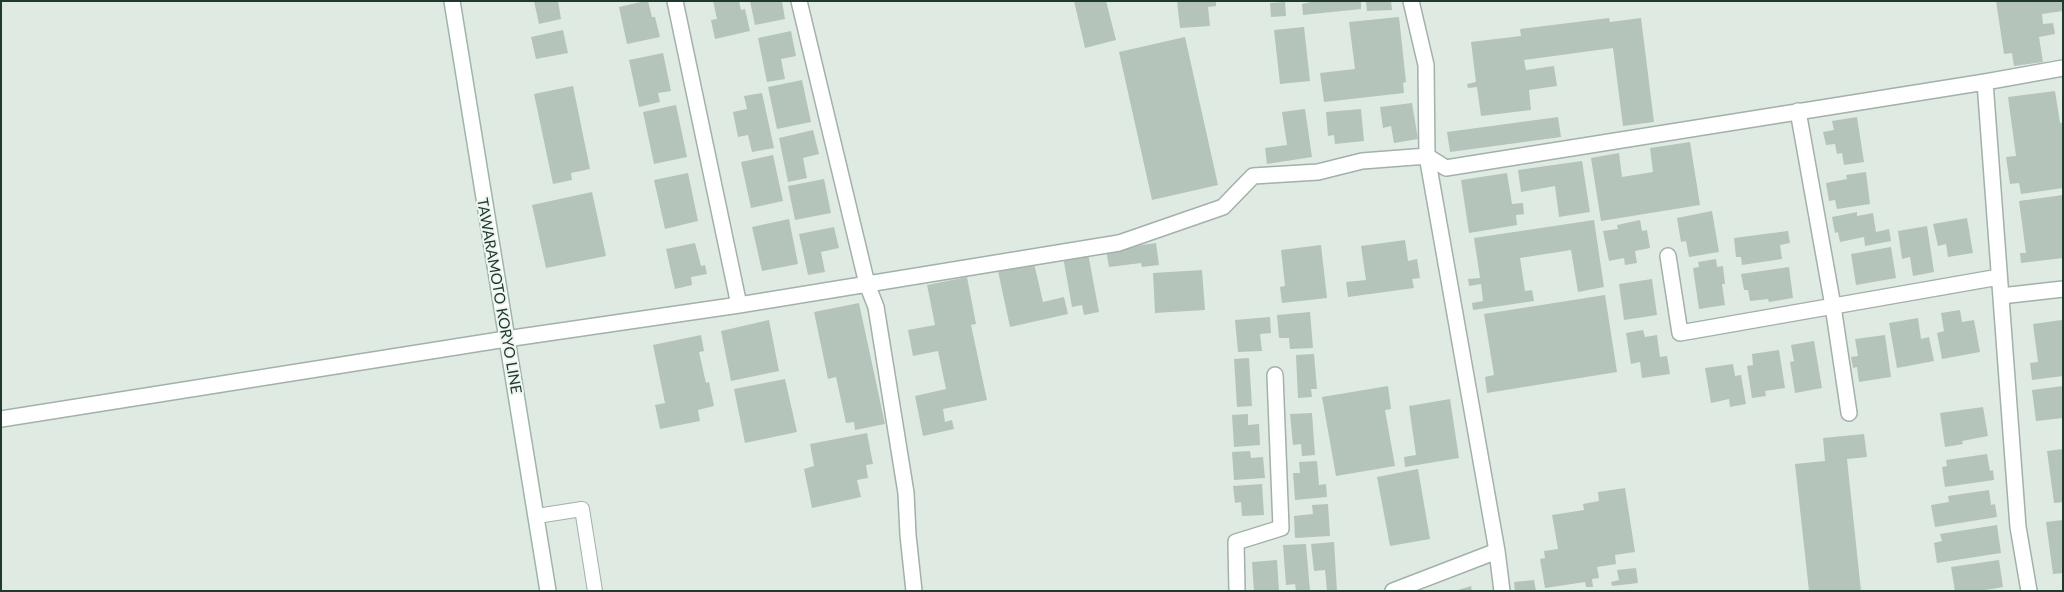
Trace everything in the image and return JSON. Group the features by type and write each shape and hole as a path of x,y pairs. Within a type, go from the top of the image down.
{"street":[{"name":"TAWARAMOTO KORYO LINE","path":"452,1 548,591"},
{"path":"674,1 739,305"},
{"path":"799,1 867,284 876,307 906,493 914,591"},
{"path":"1411,1 1426,65 1428,156 1497,551 1502,591"},
{"path":"1,419 506,339 739,305 1119,243 1223,207 1253,176 1318,172 1362,161 1428,156 1446,168 2063,68"},
{"path":"1985,82 2018,527 2029,591"},
{"path":"1798,111 1833,306 1849,413"},
{"path":"1668,256 1680,333 1999,277"},
{"path":"2001,296 2063,288"},
{"path":"1237,591 1236,542 1281,528 1275,375"},
{"path":"1393,591 1497,551"}],"lane":[{"path":"537,516 582,509 595,591"}],"building":[{"path":"534,1 558,1 561,19 539,24"},
{"path":"648,1 652,17 655,17 660,37 627,44 619,7"},
{"path":"713,1 739,1 741,10 745,9 750,31 715,39 711,20 717,19"},
{"path":"750,1 782,1 785,19 755,25"},
{"path":"1074,1 1106,1 1116,40 1085,48"},
{"path":"1177,1 1216,1 1216,6 1208,7 1210,26 1180,28"},
{"path":"1315,1 1361,1 1361,9 1303,15 1302,4"},
{"path":"1366,1 1391,1 1392,10 1367,11"},
{"path":"1996,1 2063,1 2063,11 2042,14 2043,24 2053,23 2055,34 2039,37 2043,62 2014,66 2012,53 2004,54"},
{"path":"1285,2 1286,16 1271,17 1270,3"},
{"path":"1399,17 1406,82 1403,83 1404,93 1324,102 1320,73 1355,69 1349,22"},
{"path":"1609,18 1610,22 1641,18 1654,122 1623,126 1613,48 1524,60 1526,70 1554,66 1557,86 1529,90 1531,110 1481,116 1477,87 1468,88 1467,84 1476,82 1471,42 1521,36 1520,29"},
{"path":"1304,27 1310,81 1280,84 1274,30"},
{"path":"563,30 568,53 536,59 531,37"},
{"path":"791,31 796,56 781,59 785,79 767,82 758,38"},
{"path":"1185,37 1218,185 1152,200 1119,52"},
{"path":"663,53 671,91 658,93 660,102 639,107 629,60"},
{"path":"802,80 811,122 777,129 768,87"},
{"path":"573,86 590,169 571,173 572,180 553,184 534,94"},
{"path":"2055,91 2060,123 2063,123 2063,188 2021,194 2019,183 2010,184 2006,157 2016,156 2008,97"},
{"path":"762,93 774,148 752,152 748,135 738,137 733,112 747,109 744,96"},
{"path":"1412,103 1418,139 1394,143 1391,126 1383,128 1380,107"},
{"path":"676,105 687,157 654,164 643,112"},
{"path":"1305,109 1312,157 1267,164 1265,148 1287,145 1282,112"},
{"path":"1361,109 1364,141 1335,144 1334,135 1328,136 1326,112"},
{"path":"1558,117 1561,137 1450,152 1447,132"},
{"path":"1857,117 1864,162 1844,165 1842,153 1837,154 1835,144 1826,145 1823,132 1834,130 1832,121"},
{"path":"813,130 819,154 803,158 807,178 788,182 779,138"},
{"path":"1690,142 1700,205 1601,221 1591,158 1619,153 1622,177 1653,172 1650,148"},
{"path":"773,155 783,201 751,208 741,162"},
{"path":"1582,161 1590,212 1559,217 1555,186 1521,192 1518,170"},
{"path":"1866,172 1870,204 1837,209 1835,200 1829,201 1826,183 1847,179 1846,175"},
{"path":"688,173 698,221 665,229 654,180"},
{"path":"1507,173 1512,204 1523,203 1524,214 1516,215 1517,225 1469,233 1461,180"},
{"path":"824,179 831,213 795,220 788,186"},
{"path":"592,192 606,256 546,268 532,205"},
{"path":"2063,195 2063,258 2021,263 2020,253 2026,253 2019,201"},
{"path":"1712,211 1719,252 1689,257 1686,241 1681,242 1677,218"},
{"path":"1857,212 1857,216 1873,213 1876,232 1889,229 1891,241 1865,246 1864,237 1840,242 1838,232 1835,233 1832,217"},
{"path":"1967,218 1973,253 1948,257 1946,244 1938,246 1933,224"},
{"path":"789,219 798,264 762,271 752,227"},
{"path":"1594,220 1604,287 1578,292 1571,250 1520,258 1525,291 1532,290 1534,301 1473,310 1472,303 1483,301 1481,284 1469,286 1468,279 1480,278 1474,238"},
{"path":"1640,220 1642,231 1647,230 1650,248 1635,251 1637,263 1625,265 1624,258 1609,261 1603,231 1618,229 1617,225"},
{"path":"1927,226 1934,272 1913,276 1910,257 1902,259 1898,231"},
{"path":"834,227 839,248 821,252 825,272 808,275 799,234"},
{"path":"1788,231 1790,243 1780,245 1782,259 1742,265 1741,257 1736,257 1734,238"},
{"path":"1405,240 1408,261 1417,259 1420,278 1412,279 1414,288 1348,297 1346,282 1366,280 1361,246"},
{"path":"695,243 701,266 705,265 707,274 691,277 692,285 675,289 666,249"},
{"path":"1156,243 1159,265 1142,267 1141,263 1109,267 1106,250"},
{"path":"1321,245 1327,298 1282,303 1280,287 1285,286 1281,250"},
{"path":"1891,247 1896,278 1856,285 1851,254"},
{"path":"1088,253 1099,312 1084,315 1082,305 1072,307 1063,257"},
{"path":"1716,259 1717,267 1723,266 1725,284 1722,284 1725,305 1699,309 1693,268 1699,267 1698,262"},
{"path":"1034,263 1043,302 1064,297 1068,314 1010,327 998,271"},
{"path":"1789,267 1793,298 1769,302 1768,299 1750,301 1748,290 1744,290 1741,274"},
{"path":"1202,270 1205,310 1155,313 1153,273"},
{"path":"967,277 976,324 971,325 987,400 943,409 945,422 952,420 954,429 923,436 915,396 946,389 938,351 913,356 908,330 935,325 927,285"},
{"path":"1652,279 1657,315 1624,320 1619,284"},
{"path":"1605,295 1617,372 1487,393 1485,377 1494,375 1484,314"},
{"path":"859,303 885,424 855,430 854,422 846,423 836,377 828,379 814,312"},
{"path":"1960,310 1962,322 1974,320 1980,352 1942,359 1937,333 1944,331 1941,313"},
{"path":"1310,312 1313,348 1290,349 1289,338 1279,338 1277,315"},
{"path":"1270,317 1271,333 1260,334 1262,351 1238,352 1235,320"},
{"path":"1918,318 1921,339 1929,337 1934,361 1897,368 1889,323"},
{"path":"769,320 779,371 731,381 721,331"},
{"path":"2062,320 2063,376 2032,380 2030,363 2038,362 2033,324"},
{"path":"1643,330 1645,337 1657,335 1660,357 1667,356 1670,374 1642,378 1640,362 1631,364 1626,333"},
{"path":"701,335 704,351 699,352 706,383 709,382 714,406 698,410 700,421 660,429 655,405 665,403 653,345"},
{"path":"1885,335 1891,377 1859,382 1857,367 1853,368 1851,357 1858,356 1855,339"},
{"path":"1814,341 1822,388 1795,393 1790,362 1794,361 1791,345"},
{"path":"1779,350 1785,388 1765,391 1766,396 1752,398 1747,366 1753,365 1752,354"},
{"path":"1314,354 1317,389 1311,389 1312,397 1298,398 1296,355"},
{"path":"1249,358 1252,406 1237,407 1234,359"},
{"path":"1733,364 1735,376 1741,375 1746,404 1730,407 1729,399 1711,403 1705,368"},
{"path":"785,379 797,432 745,443 734,389"},
{"path":"1388,386 1391,409 1385,410 1395,466 1336,476 1322,397"},
{"path":"2063,386 2063,418 2036,421 2032,390"},
{"path":"1450,399 1459,458 1405,467 1404,457 1416,455 1409,406"},
{"path":"1983,407 1988,436 1962,441 1963,444 1945,447 1940,413"},
{"path":"1312,413 1315,455 1302,456 1301,444 1293,445 1290,414"},
{"path":"1248,414 1248,425 1259,424 1260,445 1234,447 1232,415"},
{"path":"867,433 873,464 866,465 868,478 857,480 861,497 812,508 804,469 814,466 810,444"},
{"path":"1864,434 1867,457 1847,459 1861,591 1809,591 1795,464 1825,461 1823,438"},
{"path":"2063,449 2063,502 2054,503 2047,451"},
{"path":"1250,451 1251,458 1263,457 1265,478 1234,480 1232,452"},
{"path":"1987,454 1990,471 1993,470 1994,480 1945,487 1942,467 1947,466 1946,460"},
{"path":"1317,461 1319,485 1326,484 1327,497 1295,500 1293,473 1300,473 1299,462"},
{"path":"1418,469 1430,539 1390,546 1377,477"},
{"path":"1262,484 1264,515 1242,516 1241,502 1235,503 1233,486"},
{"path":"1625,488 1635,552 1615,555 1616,564 1597,567 1599,578 1592,579 1593,587 1586,587 1585,582 1545,588 1540,559 1545,558 1544,551 1558,549 1552,515 1584,510 1583,504 1599,501 1598,492"},
{"path":"1989,490 1991,505 1995,504 1997,517 1935,527 1931,505 1949,502 1948,496"},
{"path":"1328,504 1330,536 1295,538 1294,516 1313,514 1312,505"},
{"path":"2063,520 2063,573 2053,574 2046,522"},
{"path":"1997,525 2001,553 1937,563 1934,543 1942,541 1940,534"},
{"path":"1334,542 1337,591 1327,591 1325,570 1314,571 1311,544"},
{"path":"1306,544 1310,591 1296,591 1295,584 1286,585 1283,545"},
{"path":"1277,560 1279,591 1254,591 1252,562"},
{"path":"1999,560 2003,587 1980,591 1955,591 1951,567"},
{"path":"1636,568 1638,583 1612,586 1611,582 1619,580 1617,570"},
{"path":"1534,580 1536,591 1515,591 1514,582"},
{"path":"1471,586 1472,591 1458,591 1458,590"}]}
